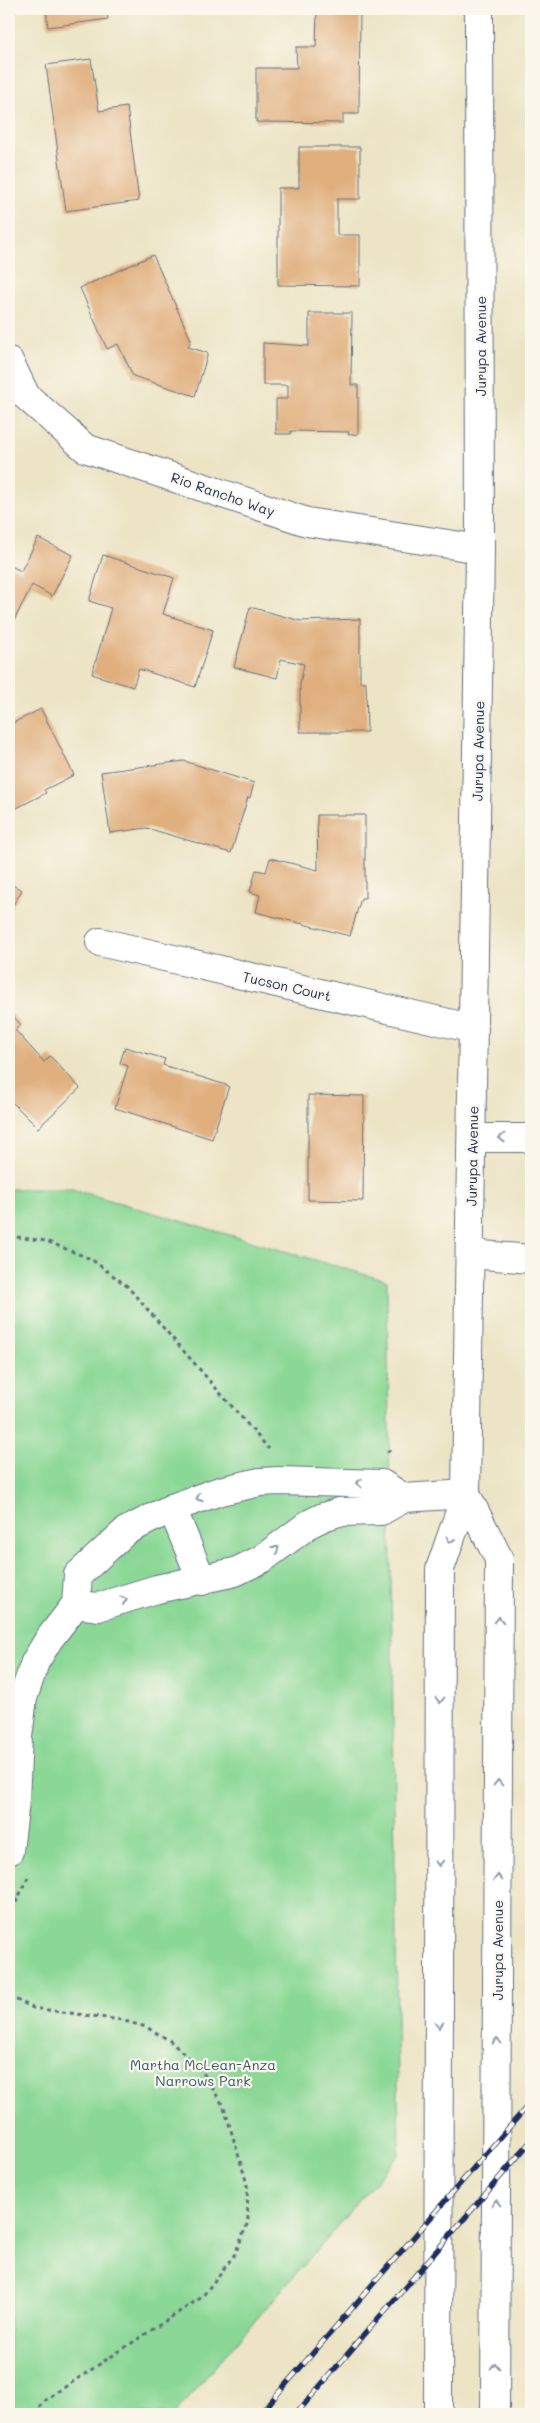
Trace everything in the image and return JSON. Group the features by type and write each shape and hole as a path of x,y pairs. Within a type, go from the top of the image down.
{"main road":[{"name":"Jurupa Avenue","path":"438,2414 440,1569 466,1494 480,549 479,9"},
{"name":"Rio Rancho Way","path":"9,361 26,396 85,448 307,522 480,549"},
{"name":"Tucson Court","path":"100,942 474,1029"},
{"path":"472,1138 531,1138"},
{"path":"470,1254 531,1259"},
{"path":"9,1851 15,1801 18,1736 23,1698 35,1662 49,1639 76,1604 78,1575 126,1531 172,1508 220,1490 279,1481 382,1484 404,1498"},
{"name":"Jurupa Avenue","path":"466,1494 499,1559 495,2414"},
{"path":"76,1604 98,1607 157,1589 202,1581 235,1572 262,1559 308,1524 323,1516 339,1512 381,1511 404,1498 466,1494"},
{"path":"172,1508 202,1581"}],"path":[{"path":"9,1236 46,1241 91,1259 127,1286 271,1452 279,1481"},
{"path":"9,1917 30,1872"},
{"path":"9,1996 33,2008 121,2020 146,2027 169,2040 200,2068 224,2107 247,2184 248,2222 235,2254 202,2297 48,2398 34,2414"}],"green space":[{"name":"Martha McLean-Anza Narrows Park","path":"9,1189 72,1189 387,1281 399,2155 174,2414 9,2414"}],"building":[{"path":"46,9 106,9 108,19 48,27"},
{"path":"317,9 360,9 359,114 343,114 343,123 256,122 256,68 297,68 296,47 316,47"},
{"path":"91,59 99,111 127,107 139,201 66,211 46,65"},
{"path":"299,147 360,147 360,199 337,199 337,235 360,235 360,286 278,285 278,188 299,188"},
{"path":"153,255 191,340 188,347 208,353 195,396 133,376 118,344 107,349 80,288"},
{"path":"309,313 352,313 351,385 358,385 358,434 348,435 349,432 291,431 291,434 276,434 276,399 288,399 288,385 263,385 263,343 309,346"},
{"path":"38,538 73,555 52,596 32,585 9,630 9,565 21,571"},
{"path":"103,555 174,578 163,614 213,630 195,687 139,669 133,687 92,674 111,608 89,601"},
{"path":"250,607 301,621 360,619 360,682 366,682 367,732 300,732 300,684 304,664 281,659 277,678 234,667"},
{"path":"41,709 74,775 44,790 46,793 9,812 9,725"},
{"path":"184,761 254,783 231,853 147,828 110,833 101,772"},
{"path":"317,815 365,815 365,898 361,898 350,936 256,912 260,895 250,892 256,870 266,872 270,858 318,870"},
{"path":"9,883 22,890 9,912"},
{"path":"9,1011 21,1025 15,1030 44,1062 50,1056 80,1088 38,1128 9,1099"},
{"path":"125,1047 165,1059 163,1065 229,1086 212,1139 115,1108 128,1066 120,1063"},
{"path":"308,1095 364,1096 363,1201 308,1200"}],"railway":[{"path":"260,2414 531,2102"},
{"path":"296,2414 531,2141"}]}
